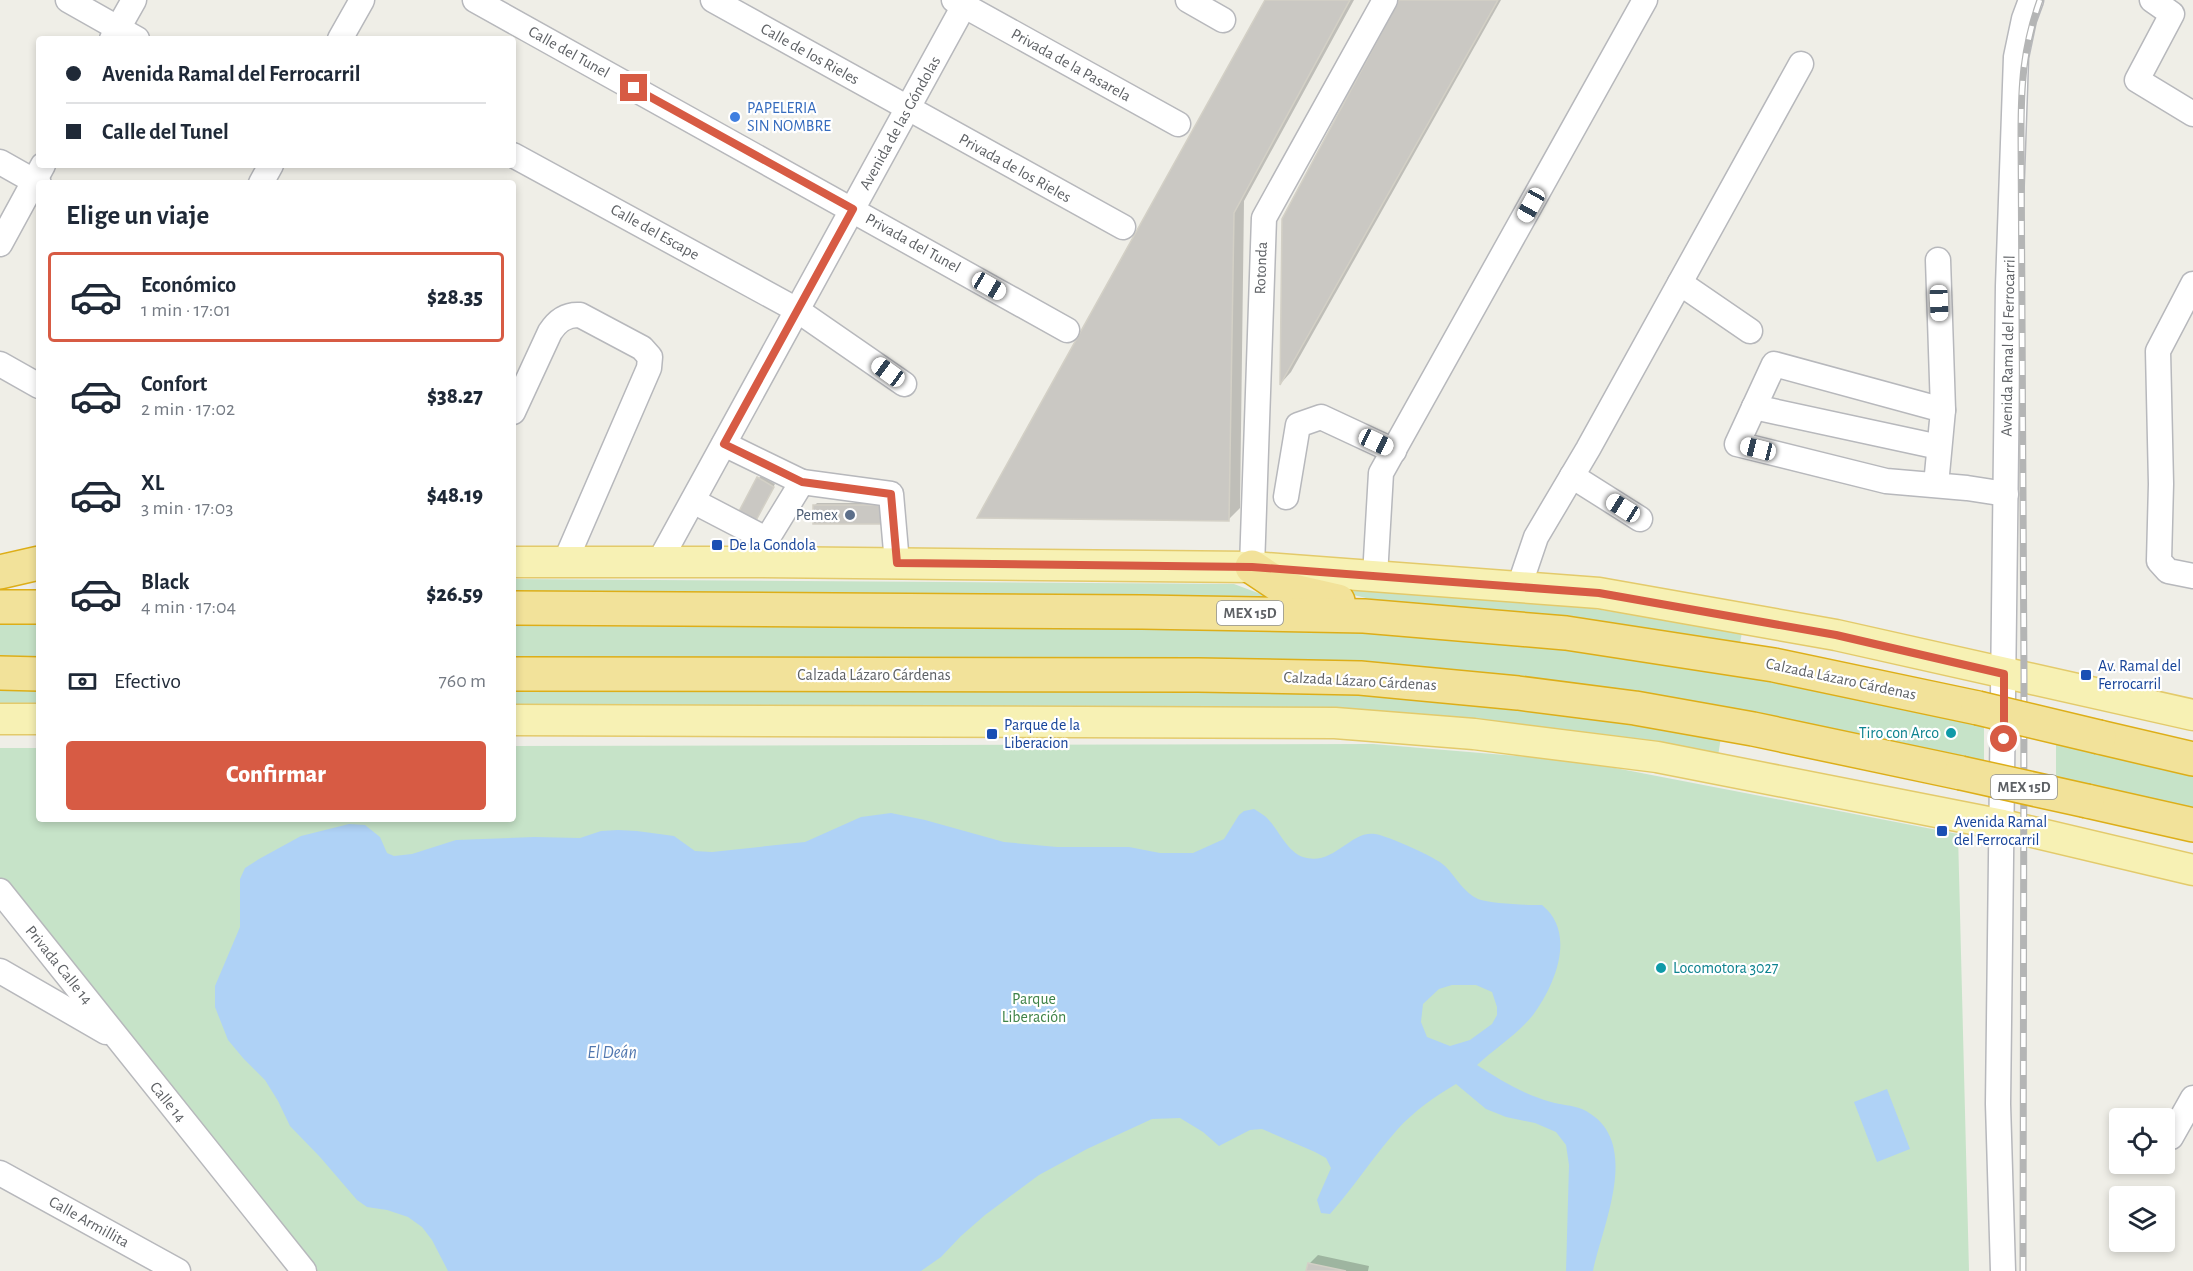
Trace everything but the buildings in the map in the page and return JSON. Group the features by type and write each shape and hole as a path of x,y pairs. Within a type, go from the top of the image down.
{"highway":[{"path":"0,572 36,563"},
{"path":"1252,567 1284,589 1433,622"},
{"path":"0,607 36,607"},
{"name":"Calzada Lázaro Cárdenas","path":"516,608 1261,613 1364,616 1566,633 1774,665 1978,708 2193,759"},
{"path":"0,674 36,674"},
{"name":"Calzada Lázaro Cárdenas","path":"516,674 1197,675 1360,678 1518,693 1635,708 1754,729 2193,825"}],"main road":[{"path":"516,562 659,562 761,551 897,563 1252,567 1599,593 1825,633 2193,715"},
{"path":"0,560 36,562"},
{"path":"0,719 36,719"},
{"path":"516,720 1335,723 1474,734 1657,757 2003,825 2193,870"}],"street":[{"path":"68,0 123,35 134,0"},
{"path":"342,36 362,0"},
{"name":"Calle del Tunel","path":"475,0 853,209"},
{"name":"Calle de los Rieles","path":"713,0 908,108"},
{"path":"1188,0 1223,20"},
{"name":"Rotonda","path":"1252,567 1264,218 1274,196 1385,0"},
{"path":"1375,576 1381,473 1645,0"},
{"name":"Avenida Ramal del Ferrocarril","path":"2003,1271 1998,1104 2008,286 2016,57 2024,19 2031,0"},
{"path":"2152,0 2172,14 2137,80 2193,114"},
{"name":"Avenida de las Góndolas","path":"659,562 908,108 962,2"},
{"name":"Privada de la Pasarela","path":"962,2 1178,124"},
{"path":"1519,587 1536,537 1801,64"},
{"name":"Privada de los Rieles","path":"908,108 1123,227"},
{"name":"Calle del Escape","path":"516,157 798,310 904,384"},
{"path":"0,162 39,177"},
{"path":"0,244 36,182"},
{"name":"Privada del Tunel","path":"853,209 1067,330"},
{"path":"1936,485 1942,410 1938,260"},
{"path":"1680,283 1750,331"},
{"path":"2193,284 2158,351 2162,484 2159,561 2168,571 2193,576"},
{"path":"516,406 556,322 573,314 580,315 642,348 650,357 649,368 565,562"},
{"path":"0,364 36,384"},
{"path":"1942,410 1774,364 1737,444 1886,481 2006,494"},
{"path":"1754,407 1939,447"},
{"path":"1286,497 1298,425 1321,417 1394,451"},
{"path":"724,444 802,482 891,494 897,563"},
{"path":"1572,476 1640,519"},
{"path":"693,501 761,551 802,482"},
{"name":"Privada Calle 14","path":"0,891 118,1039"},
{"name":"Calle 14","path":"0,970 118,1039 304,1271"},
{"path":"2175,1129 2193,1098"},
{"name":"Calle Armillita","path":"0,1173 178,1271"}],"green space":[{"path":"516,579 1234,584 1290,605 516,601"},
{"path":"1299,582 1576,606 1742,632 1739,649 1425,612"},
{"path":"0,624 36,624 36,663 0,663"},
{"path":"516,626 1327,629 1508,640 1689,662 1984,724 1984,763 1682,702 516,664"},
{"path":"0,689 36,689 36,710 0,710"},
{"path":"516,689 1327,691 1495,706 1721,737 1718,756 1495,722 516,709"},
{"path":"2056,739 2193,770 2193,809 2056,778"},
{"name":"Parque Liberación","path":"1373,744 1579,761 1958,834 1969,1271 308,1271 0,883 0,748 36,748 36,822 516,822 516,746"}],"water":[{"name":"El Deán","path":"1254,809 1266,817 1292,850 1303,857 1314,859 1324,857 1358,837 1375,834 1411,847 1440,862 1464,889 1478,899 1500,903 1542,905 1553,917 1560,944 1559,959 1549,989 1527,1022 1477,1065 1522,1091 1551,1102 1582,1109 1601,1122 1611,1140 1615,1160 1615,1183 1593,1271 1566,1271 1569,1165 1566,1145 1556,1132 1535,1123 1506,1117 1486,1109 1456,1084 1425,1105 1404,1123 1330,1214 1321,1213 1317,1200 1331,1168 1326,1158 1315,1152 1262,1129 1250,1130 1219,1146 1203,1132 1180,1118 1152,1119 1087,1149 1039,1175 985,1215 941,1257 921,1271 448,1271 432,1240 422,1227 408,1217 387,1210 367,1207 357,1200 290,1126 265,1080 228,1040 215,1007 215,986 240,927 240,879 245,868 301,836 349,824 365,825 380,837 387,853 394,856 412,854 456,840 580,838 601,831 618,830 674,836 695,851 712,852 805,842 861,817 891,813 1004,842 1057,847 1129,847 1160,853 1193,853 1224,839 1244,811","holes":["1452,985 1476,985 1492,992 1497,1007 1497,1015 1492,1024 1470,1040 1450,1046 1427,1037 1421,1022 1423,1004 1439,989"]},
{"path":"1887,1089 1910,1149 1877,1162 1854,1102"}],"railway":[{"path":"2023,1271 2024,678 2021,117 2027,51 2040,0"}],"place":[{"name":"PAPELERIA SIN NOMBRE","path":"735,117"},
{"name":"Pemex","path":"850,515"},
{"name":"De la Gondola","path":"717,545"},
{"name":"Av. Ramal del Ferrocarril","path":"2086,675"},
{"name":"Tiro con Arco","path":"1951,733"},
{"name":"Parque de la Liberacion","path":"992,734"},
{"name":"Avenida Ramal del Ferrocarril","path":"1942,831"},
{"name":"Locomotora 3027","path":"1661,968"}],"route":[{"path":"634,88 853,209 724,444 802,482 891,494 897,563 1252,567 1599,593 1836,635 2004,674 2004,739"}]}
